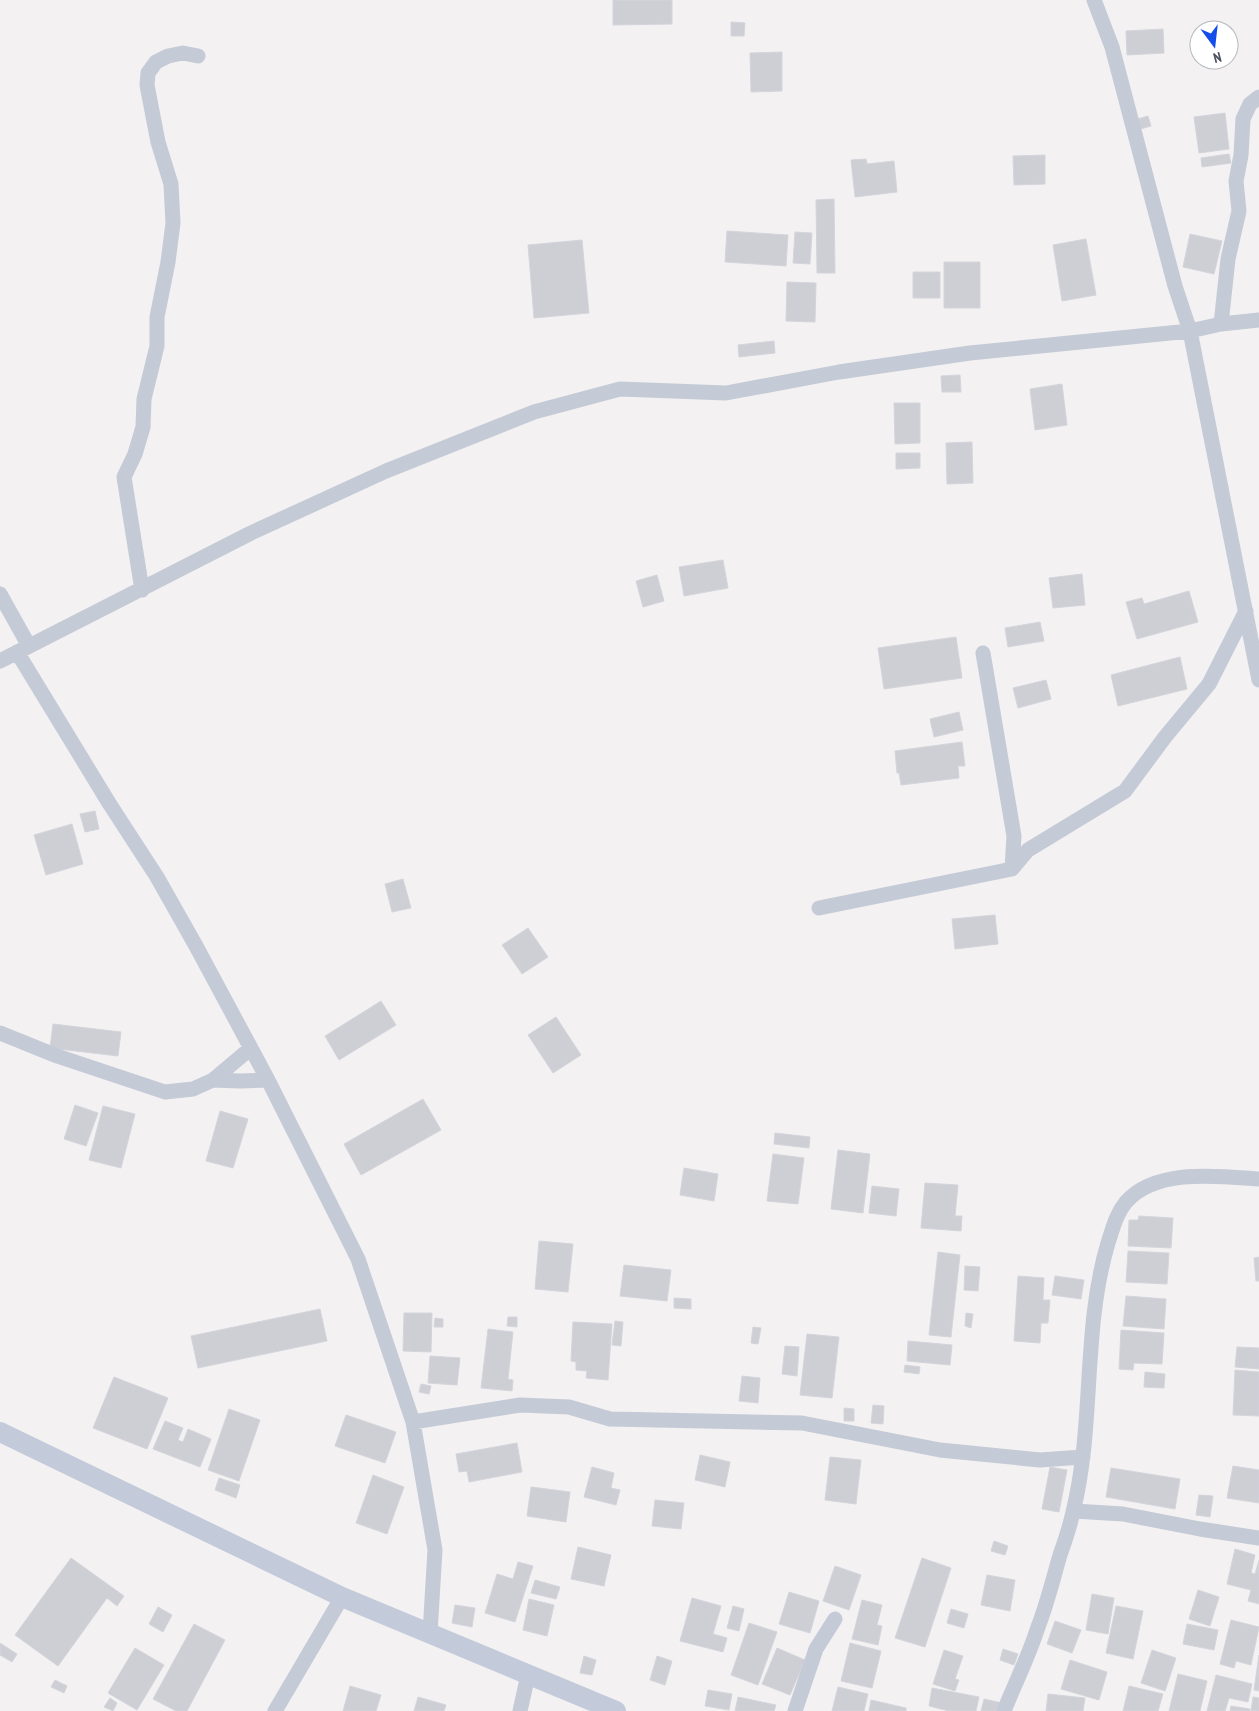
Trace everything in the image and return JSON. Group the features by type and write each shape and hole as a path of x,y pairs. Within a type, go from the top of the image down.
{"main road":[{"path":"0,1432 342,1597 616,1711"}],"street":[{"path":"1094,0 1112,47 1175,286 1190,331 1259,680"},
{"path":"142,590 124,477 135,454 143,427 144,399 157,346 157,317 168,262 173,224 171,184 158,142 147,85 148,73 156,62 168,56 183,52 198,56"},
{"path":"1221,324 1228,259 1239,211 1236,181 1242,155 1243,119 1250,104 1259,97"},
{"path":"0,661 251,533 386,471 534,412 620,389 726,392 839,372 970,353 1190,331 1221,324 1259,320"},
{"path":"0,594 23,649 98,786 157,877 196,946 268,1080 358,1259 413,1422 435,1550 430,1633"},
{"path":"819,908 1012,869 1028,850 1126,791 1165,737 1208,684 1246,611"},
{"path":"983,653 1014,836 1012,869"},
{"path":"0,1033 57,1056 165,1092 193,1089 213,1080 251,1048"},
{"path":"213,1080 268,1080"},
{"path":"1004,1711 1038,1628 1074,1511 1082,1457 1096,1294 1106,1250 1117,1215 1127,1201 1143,1187 1161,1182 1194,1176 1259,1179"},
{"path":"413,1422 520,1405 569,1407 610,1419 802,1423 940,1450 1040,1460 1082,1457"},
{"path":"1074,1511 1123,1514 1259,1538"},
{"path":"274,1711 342,1597"},
{"path":"795,1711 816,1648 835,1618"},
{"path":"520,1711 528,1675"}],"building":[{"path":"613,0 672,0 672,24 613,25"},
{"path":"731,22 745,23 744,36 731,36"},
{"path":"1163,29 1164,53 1127,55 1126,31"},
{"path":"782,52 782,91 751,92 750,53"},
{"path":"1225,113 1229,149 1199,153 1194,117"},
{"path":"1148,116 1151,126 1137,130 1134,120"},
{"path":"1229,154 1231,163 1202,167 1201,158"},
{"path":"1045,155 1045,184 1014,185 1013,156"},
{"path":"866,159 867,164 894,161 897,192 855,197 851,160"},
{"path":"834,199 835,273 817,273 816,200"},
{"path":"727,231 788,235 786,266 725,262"},
{"path":"795,232 812,233 810,264 793,263"},
{"path":"1190,234 1222,241 1214,274 1183,267"},
{"path":"1086,239 1096,295 1062,301 1053,245"},
{"path":"582,240 589,313 534,318 528,245"},
{"path":"944,262 980,262 980,308 944,308"},
{"path":"913,272 940,272 940,298 913,298"},
{"path":"787,282 816,283 815,322 786,321"},
{"path":"774,341 775,353 739,357 738,345"},
{"path":"960,375 961,392 942,392 941,376"},
{"path":"1062,384 1067,425 1035,430 1030,389"},
{"path":"894,403 920,403 920,443 895,444"},
{"path":"972,442 973,483 947,484 946,443"},
{"path":"896,453 920,453 920,468 896,469"},
{"path":"723,560 728,588 684,596 679,567"},
{"path":"1082,574 1085,605 1053,608 1049,578"},
{"path":"657,575 664,601 643,607 636,581"},
{"path":"1189,591 1198,622 1137,639 1126,602 1142,598 1144,604"},
{"path":"1040,622 1044,641 1008,647 1005,628"},
{"path":"956,637 962,678 884,689 878,648"},
{"path":"1180,657 1187,689 1118,706 1111,675"},
{"path":"1046,680 1051,699 1018,708 1013,688"},
{"path":"959,712 963,730 934,737 930,719"},
{"path":"962,742 965,766 958,766 959,778 901,785 899,773 897,773 895,751"},
{"path":"95,811 99,829 85,832 80,814"},
{"path":"72,824 83,864 46,875 34,835"},
{"path":"403,879 411,908 392,912 385,884"},
{"path":"995,915 998,944 955,949 952,919"},
{"path":"528,928 548,957 522,974 502,945"},
{"path":"381,1001 396,1025 339,1060 325,1036"},
{"path":"556,1017 581,1055 553,1073 528,1035"},
{"path":"53,1024 121,1032 118,1056 50,1048"},
{"path":"423,1099 441,1130 361,1175 344,1144"},
{"path":"75,1105 98,1113 86,1146 64,1139"},
{"path":"103,1106 135,1114 121,1168 89,1160"},
{"path":"220,1111 248,1119 233,1168 206,1161"},
{"path":"775,1133 810,1137 809,1148 774,1144"},
{"path":"838,1150 870,1154 863,1213 831,1209"},
{"path":"773,1154 804,1158 798,1204 767,1201"},
{"path":"684,1168 718,1174 714,1201 680,1195"},
{"path":"925,1183 958,1185 955,1216 962,1216 961,1231 921,1228"},
{"path":"872,1186 899,1189 896,1216 869,1213"},
{"path":"1139,1216 1173,1218 1171,1248 1128,1246 1129,1220 1138,1220"},
{"path":"539,1241 573,1244 568,1292 535,1289"},
{"path":"1128,1251 1169,1253 1167,1284 1126,1282"},
{"path":"938,1252 960,1255 951,1337 929,1335"},
{"path":"1259,1257 1259,1281 1256,1281 1254,1258"},
{"path":"624,1265 671,1270 667,1301 620,1296"},
{"path":"965,1266 980,1267 978,1291 964,1290"},
{"path":"1018,1276 1044,1278 1043,1300 1050,1300 1048,1323 1041,1323 1040,1343 1014,1341"},
{"path":"1055,1276 1084,1280 1081,1299 1052,1295"},
{"path":"1126,1296 1166,1299 1164,1329 1123,1326"},
{"path":"674,1298 691,1299 691,1309 674,1308"},
{"path":"320,1309 327,1341 198,1368 191,1336"},
{"path":"404,1313 432,1313 431,1352 403,1351"},
{"path":"966,1313 973,1314 971,1328 965,1326"},
{"path":"508,1317 517,1317 517,1327 507,1326"},
{"path":"435,1318 443,1319 443,1327 434,1327"},
{"path":"615,1321 623,1322 621,1346 612,1345"},
{"path":"573,1322 612,1324 608,1380 586,1378 587,1371 576,1370 576,1362 571,1361"},
{"path":"753,1327 761,1328 758,1344 751,1343"},
{"path":"488,1329 513,1332 508,1379 513,1380 512,1391 481,1388"},
{"path":"1121,1330 1164,1333 1162,1364 1134,1363 1133,1370 1119,1369"},
{"path":"807,1334 839,1337 832,1398 800,1395"},
{"path":"908,1341 952,1345 950,1365 907,1361"},
{"path":"785,1346 799,1347 797,1376 782,1374"},
{"path":"1237,1347 1259,1348 1259,1369 1235,1367"},
{"path":"430,1356 460,1358 457,1385 428,1383"},
{"path":"905,1365 920,1367 919,1374 904,1372"},
{"path":"1235,1370 1259,1372 1259,1416 1233,1415"},
{"path":"1145,1372 1165,1374 1164,1388 1144,1387"},
{"path":"742,1376 760,1378 758,1403 739,1401"},
{"path":"114,1377 168,1398 147,1449 93,1428"},
{"path":"421,1384 431,1386 429,1394 419,1392"},
{"path":"873,1405 884,1406 883,1424 871,1423"},
{"path":"844,1408 854,1409 854,1421 844,1421"},
{"path":"229,1409 260,1420 239,1481 208,1470"},
{"path":"346,1415 396,1432 385,1463 335,1446"},
{"path":"165,1421 183,1428 178,1440 183,1442 188,1429 211,1439 200,1467 153,1449"},
{"path":"517,1443 522,1472 469,1482 467,1471 459,1472 456,1454"},
{"path":"700,1455 730,1462 725,1487 695,1480"},
{"path":"830,1457 861,1460 856,1504 825,1500"},
{"path":"1233,1466 1259,1470 1259,1503 1227,1498"},
{"path":"592,1467 614,1473 611,1488 620,1490 616,1505 584,1497"},
{"path":"1050,1467 1067,1470 1059,1512 1042,1509"},
{"path":"1111,1468 1180,1479 1175,1509 1106,1497"},
{"path":"373,1475 404,1487 387,1534 356,1523"},
{"path":"219,1478 240,1485 236,1498 215,1490"},
{"path":"531,1487 570,1492 566,1522 527,1516"},
{"path":"1199,1495 1213,1496 1210,1517 1196,1515"},
{"path":"655,1500 684,1503 681,1529 652,1526"},
{"path":"994,1541 1008,1546 1005,1555 991,1551"},
{"path":"578,1547 611,1555 604,1586 571,1579"},
{"path":"1235,1549 1255,1555 1251,1573 1255,1574 1259,1560 1259,1604 1248,1601 1251,1590 1227,1584"},
{"path":"71,1558 124,1596 117,1606 107,1598 58,1666 15,1635"},
{"path":"922,1558 951,1568 925,1647 895,1638"},
{"path":"518,1562 533,1566 515,1622 485,1613 497,1574 513,1579"},
{"path":"835,1566 861,1575 849,1610 823,1601"},
{"path":"987,1575 1015,1580 1010,1611 981,1605"},
{"path":"535,1580 560,1587 556,1599 531,1593"},
{"path":"1198,1590 1219,1597 1210,1626 1189,1619"},
{"path":"789,1592 819,1601 810,1633 779,1624"},
{"path":"1092,1594 1114,1598 1108,1634 1086,1630"},
{"path":"692,1598 721,1606 713,1634 727,1638 723,1652 680,1641"},
{"path":"529,1599 554,1605 547,1636 523,1630"},
{"path":"862,1600 882,1605 877,1625 882,1626 878,1645 852,1639"},
{"path":"455,1605 475,1608 472,1627 452,1623"},
{"path":"733,1606 744,1609 739,1631 727,1628"},
{"path":"1116,1606 1143,1611 1133,1659 1106,1653"},
{"path":"158,1607 172,1615 163,1632 149,1624"},
{"path":"951,1609 968,1614 964,1628 947,1623"},
{"path":"1231,1620 1259,1627 1251,1665 1236,1661 1234,1668 1220,1664"},
{"path":"1055,1621 1081,1630 1072,1653 1047,1644"},
{"path":"749,1623 777,1632 758,1685 731,1675"},
{"path":"194,1624 225,1640 187,1711 176,1711 153,1699"},
{"path":"1187,1624 1218,1630 1214,1650 1183,1644"},
{"path":"0,1643 17,1654 12,1662 0,1655"},
{"path":"850,1643 881,1651 872,1688 841,1681"},
{"path":"135,1648 164,1665 137,1710 108,1693"},
{"path":"777,1648 805,1660 790,1695 762,1684"},
{"path":"1003,1649 1018,1654 1014,1665 1000,1660"},
{"path":"944,1650 963,1656 955,1679 959,1680 955,1691 933,1684"},
{"path":"1152,1650 1176,1658 1165,1691 1141,1683"},
{"path":"1259,1655 1259,1691 1254,1690"},
{"path":"584,1656 596,1660 592,1675 580,1673"},
{"path":"657,1656 672,1661 665,1685 650,1680"},
{"path":"1070,1660 1107,1672 1099,1700 1061,1689"},
{"path":"1178,1674 1207,1681 1200,1711 1169,1711"},
{"path":"1216,1675 1252,1684 1248,1702 1229,1698 1225,1711 1207,1711"},
{"path":"55,1680 67,1686 64,1693 51,1687"},
{"path":"350,1686 381,1695 376,1711 343,1711"},
{"path":"1129,1686 1163,1694 1158,1711 1123,1711"},
{"path":"838,1687 868,1694 864,1711 832,1711"},
{"path":"932,1688 979,1697 976,1711 949,1711 929,1706"},
{"path":"708,1690 732,1694 729,1710 705,1706"},
{"path":"1048,1694 1085,1698 1083,1711 1046,1711"},
{"path":"418,1697 446,1705 444,1711 414,1711"},
{"path":"738,1697 776,1705 774,1711 735,1711"},
{"path":"1253,1697 1259,1698 1259,1711 1251,1711"},
{"path":"110,1698 117,1703 113,1711 104,1707"},
{"path":"984,1699 1011,1705 1009,1711 981,1711"},
{"path":"871,1700 906,1708 906,1711 869,1711"},
{"path":"1231,1706 1250,1709 1250,1711 1230,1711"}]}
